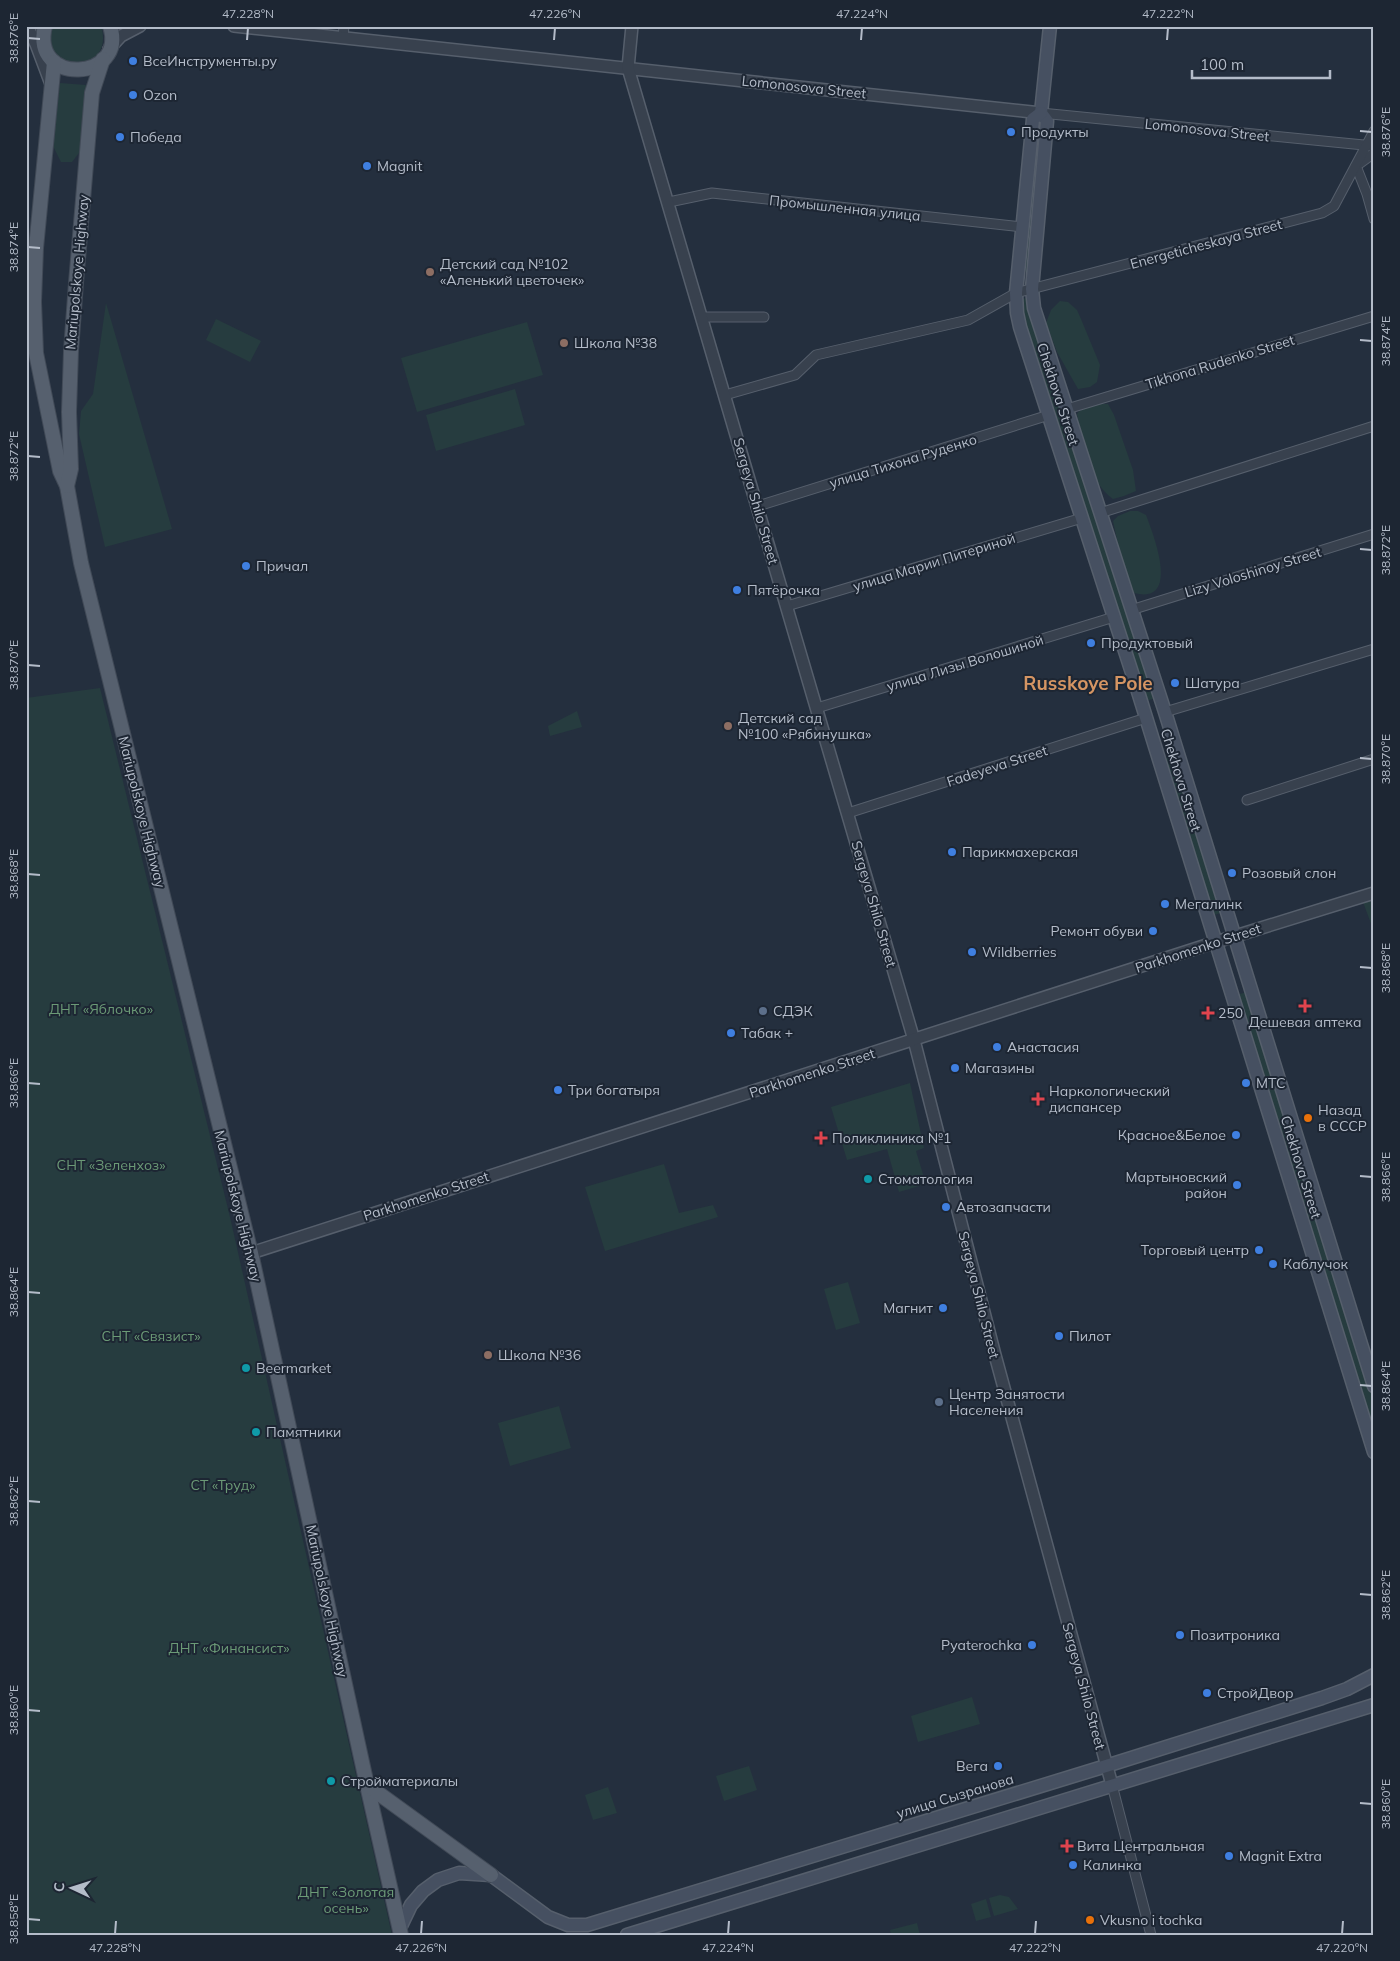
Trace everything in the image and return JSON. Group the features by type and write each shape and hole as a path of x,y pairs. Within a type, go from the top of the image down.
{"main road":[{"path":"45,26 45,48 54,62 62,67 78,71 94,66 106,54"},
{"name":"Mariupolskoye Highway","path":"67,486 71,469 69,412 71,351 92,94 112,37 110,26"},
{"name":"Chekhova Street","path":"1050,26 1041,113 1047,121 1032,289 1036,315 1132,610 1374,1386"},
{"name":"Mariupolskoye Highway","path":"54,62 36,248 34,302 36,353 60,471 67,486 81,563 251,1253 366,1785 400,1931"},
{"name":"Chekhova Street","path":"1041,113 1033,118 1016,293 1020,327 1146,718 1374,1452"},
{"path":"1146,718 1164,712"},
{"name":"улица Сызранова","path":"491,1875 542,1914 568,1925 587,1925 1322,1698 1354,1686 1374,1675"},
{"path":"627,1935 1374,1705"},
{"path":"366,1785 491,1875"},
{"path":"852,1844 859,1864"},
{"path":"400,1931 411,1905 423,1891 438,1880 459,1873 491,1875"}],"street":[{"path":"27,26 52,86"},
{"path":"106,54 121,36 140,26"},
{"name":"Lomonosova Street","path":"234,26 344,32 628,68 1041,113 1370,146"},
{"name":"Sergeya Shilo Street","path":"632,26 628,68 914,1040 994,1355 1112,1785"},
{"name":"Energeticheskaya Street","path":"1016,293 1322,213 1334,206 1356,166 1370,146 1374,131"},
{"name":"Energeticheskaya Street","path":"1356,166 1374,153"},
{"path":"1356,166 1374,219"},
{"name":"Промышленная улица","path":"668,202 712,193 1023,227"},
{"path":"725,395 795,376 816,355 968,320 1016,293"},
{"name":"Tikhona Rudenko Street","path":"1067,409 1374,316"},
{"path":"702,317 764,317"},
{"name":"улица Тихона Руденко","path":"758,506 1049,415"},
{"path":"1100,513 1374,426"},
{"name":"улица Марии Питериной","path":"787,606 1082,518"},
{"name":"Lizy Voloshinoy Street","path":"1132,610 1374,534"},
{"name":"улица Лизы Волошиной","path":"817,708 1114,617"},
{"path":"1164,712 1374,649"},
{"name":"Fadeyeva Street","path":"848,813 1146,718"},
{"path":"1247,800 1374,759"},
{"name":"Parkhomenko Street","path":"251,1253 1234,936 1374,893"},
{"path":"1112,1785 1151,1935"}],"green space":[{"path":"52,26 101,26 103,42 100,51 90,63 64,63 51,47 49,38"},
{"path":"60,83 86,85 82,149 72,162 61,162 53,146"},
{"path":"1036,137 1042,137 1028,272 1022,271"},
{"path":"1026,298 1153,699 1145,701 1024,324 1022,310 1023,299"},
{"path":"1060,301 1068,302 1077,310 1100,365 1097,382 1090,387 1078,389 1057,352 1046,323 1051,310"},
{"path":"106,303 172,529 105,547 79,434 81,411 93,394"},
{"path":"216,319 261,341 250,362 206,340"},
{"path":"527,322 543,375 417,412 401,358"},
{"path":"515,389 525,425 436,451 426,415"},
{"path":"1085,404 1108,404 1114,415 1133,470 1136,491 1113,499 1097,482 1084,449 1077,414"},
{"path":"1130,511 1138,511 1146,515 1158,552 1161,579 1157,589 1148,594 1134,593 1121,558 1113,521 1118,516"},
{"path":"100,688 230,1217 392,1935 26,1935 26,698"},
{"path":"577,711 582,727 550,736 548,726"},
{"path":"1172,756 1220,913 1212,916 1164,758"},
{"path":"1374,898 1374,929 1373,929 1363,902"},
{"path":"1247,992 1374,1399 1374,1435 1236,995"},
{"path":"910,1083 924,1148 916,1151 926,1184 899,1192 887,1149 847,1160 831,1107"},
{"path":"664,1164 679,1213 713,1205 718,1217 605,1251 585,1187"},
{"path":"848,1282 860,1323 836,1330 824,1289"},
{"path":"559,1406 571,1448 510,1466 498,1423"},
{"path":"972,1697 980,1724 918,1742 911,1716"},
{"path":"749,1766 757,1790 724,1801 716,1776"},
{"path":"608,1787 617,1813 593,1820 585,1795"},
{"path":"1000,1895 1009,1897 1018,1909 994,1916 989,1898"},
{"path":"986,1899 991,1917 976,1921 971,1904"},
{"path":"917,1923 920,1935 891,1935 890,1930"}],"place":[{"name":"ВсеИнструменты.ру","path":"133,61"},
{"name":"Ozon","path":"133,95"},
{"name":"Продукты","path":"1011,132"},
{"name":"Победа","path":"120,137"},
{"name":"Magnit","path":"367,166"},
{"name":"Детский сад №102 «Аленький цветочек»","path":"430,272"},
{"name":"Школа №38","path":"564,343"},
{"name":"Причал","path":"246,566"},
{"name":"Пятёрочка","path":"737,590"},
{"name":"Продуктовый","path":"1091,643"},
{"name":"Шатура","path":"1175,683"},
{"name":"Детский сад №100 «Рябинушка»","path":"728,726"},
{"name":"Парикмахерская","path":"952,852"},
{"name":"Розовый слон","path":"1232,873"},
{"name":"Мегалинк","path":"1165,904"},
{"name":"Ремонт обуви","path":"1153,931"},
{"name":"Wildberries","path":"972,952"},
{"name":"Дешевая аптека","path":"1305,1006"},
{"name":"СДЭК","path":"763,1011"},
{"name":"250","path":"1208,1013"},
{"name":"Табак +","path":"731,1033"},
{"name":"Анастасия","path":"997,1047"},
{"name":"Магазины","path":"955,1068"},
{"name":"МТС","path":"1246,1083"},
{"name":"Три богатыря","path":"558,1090"},
{"name":"Наркологический диспансер","path":"1038,1099"},
{"name":"Назад в СССР","path":"1308,1118"},
{"name":"Красное&Белое","path":"1236,1135"},
{"name":"Поликлиника №1","path":"821,1138"},
{"name":"Стоматология","path":"868,1179"},
{"name":"Мартыновский район","path":"1237,1185"},
{"name":"Автозапчасти","path":"946,1207"},
{"name":"Торговый центр","path":"1259,1250"},
{"name":"Каблучок","path":"1273,1264"},
{"name":"Магнит","path":"943,1308"},
{"name":"Пилот","path":"1059,1336"},
{"name":"Школа №36","path":"488,1355"},
{"name":"Beermarket","path":"246,1368"},
{"name":"Центр Занятости Населения","path":"939,1402"},
{"name":"Памятники","path":"256,1432"},
{"name":"Позитроника","path":"1180,1635"},
{"name":"Pyaterochka","path":"1032,1645"},
{"name":"СтройДвор","path":"1207,1693"},
{"name":"Вега","path":"998,1766"},
{"name":"Стройматериалы","path":"331,1781"},
{"name":"Вита Центральная","path":"1067,1846"},
{"name":"Magnit Extra","path":"1229,1856"},
{"name":"Калинка","path":"1073,1865"},
{"name":"Vkusno i tochka","path":"1090,1920"}],"district":[{"name":"Russkoye Pole","path":"1088,683"}],"park label":[{"name":"ДНТ «Яблочко»","path":"101,1009"},
{"name":"СНТ «Зеленхоз»","path":"111,1165"},
{"name":"СНТ «Связист»","path":"151,1336"},
{"name":"СТ «Труд»","path":"223,1485"},
{"name":"ДНТ «Финансист»","path":"229,1648"},
{"name":"ДНТ «Золотая осень»","path":"346,1900"}]}
